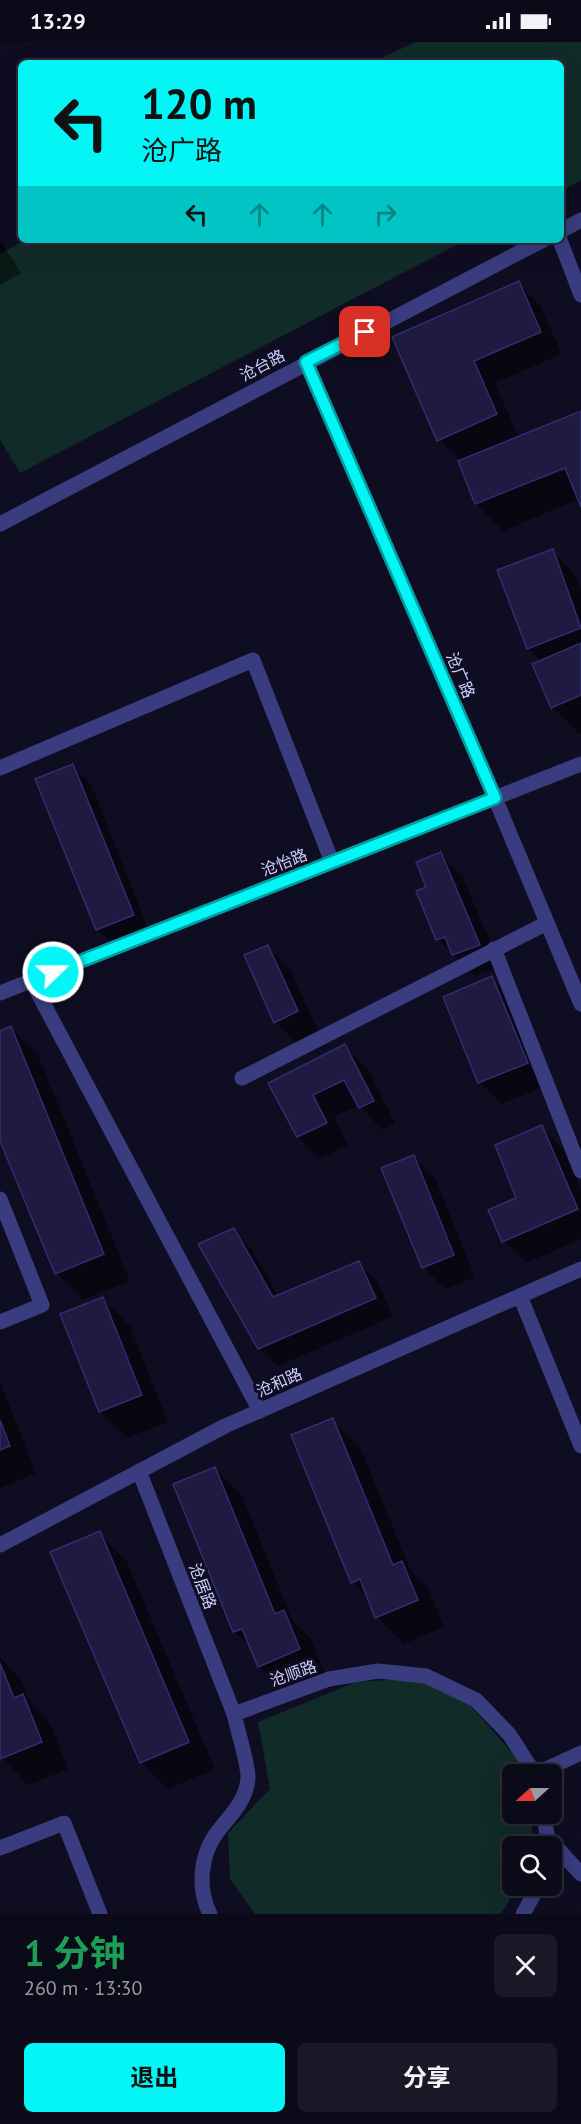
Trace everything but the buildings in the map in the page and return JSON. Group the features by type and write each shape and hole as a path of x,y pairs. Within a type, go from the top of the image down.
{"street":[{"path":"564,229 581,220"},
{"name":"沧台路","path":"0,524 537,243"},
{"path":"561,243 581,295"},
{"name":"沧广路","path":"306,362 495,798 581,1004"},
{"path":"0,768 253,660 332,862"},
{"name":"沧怡路","path":"0,993 581,764"},
{"path":"242,1078 547,923"},
{"path":"494,950 581,1171"},
{"path":"31,980 260,1411"},
{"path":"0,1199 42,1305 0,1322"},
{"name":"沧和路","path":"0,1545 225,1426 581,1269"},
{"path":"520,1296 581,1446"},
{"name":"沧居路","path":"139,1471 234,1714"},
{"name":"沧顺路","path":"234,1714 329,1679 378,1671 426,1676 476,1700 509,1734 528,1764"},
{"path":"204,1912 202,1876 204,1860 218,1830 241,1804 249,1777 234,1714"},
{"name":"沧顺路","path":"557,1764 581,1753"},
{"path":"0,1848 64,1823 100,1914"},
{"path":"562,1856 581,1874"},
{"path":"523,1914 533,1896"}],"green space":[{"path":"416,42 581,42 581,180 564,189 564,60 377,60"},
{"path":"20,243 460,243 20,473 0,440 0,254"},
{"path":"420,1678 470,1705 521,1763 502,1764 502,1824 532,1824 533,1834 532,1836 502,1836 502,1896 510,1896 500,1914 255,1914 230,1879 228,1833 270,1789 258,1722 356,1682"}],"route":[{"path":"53,972 495,798 306,362 365,332"}]}
